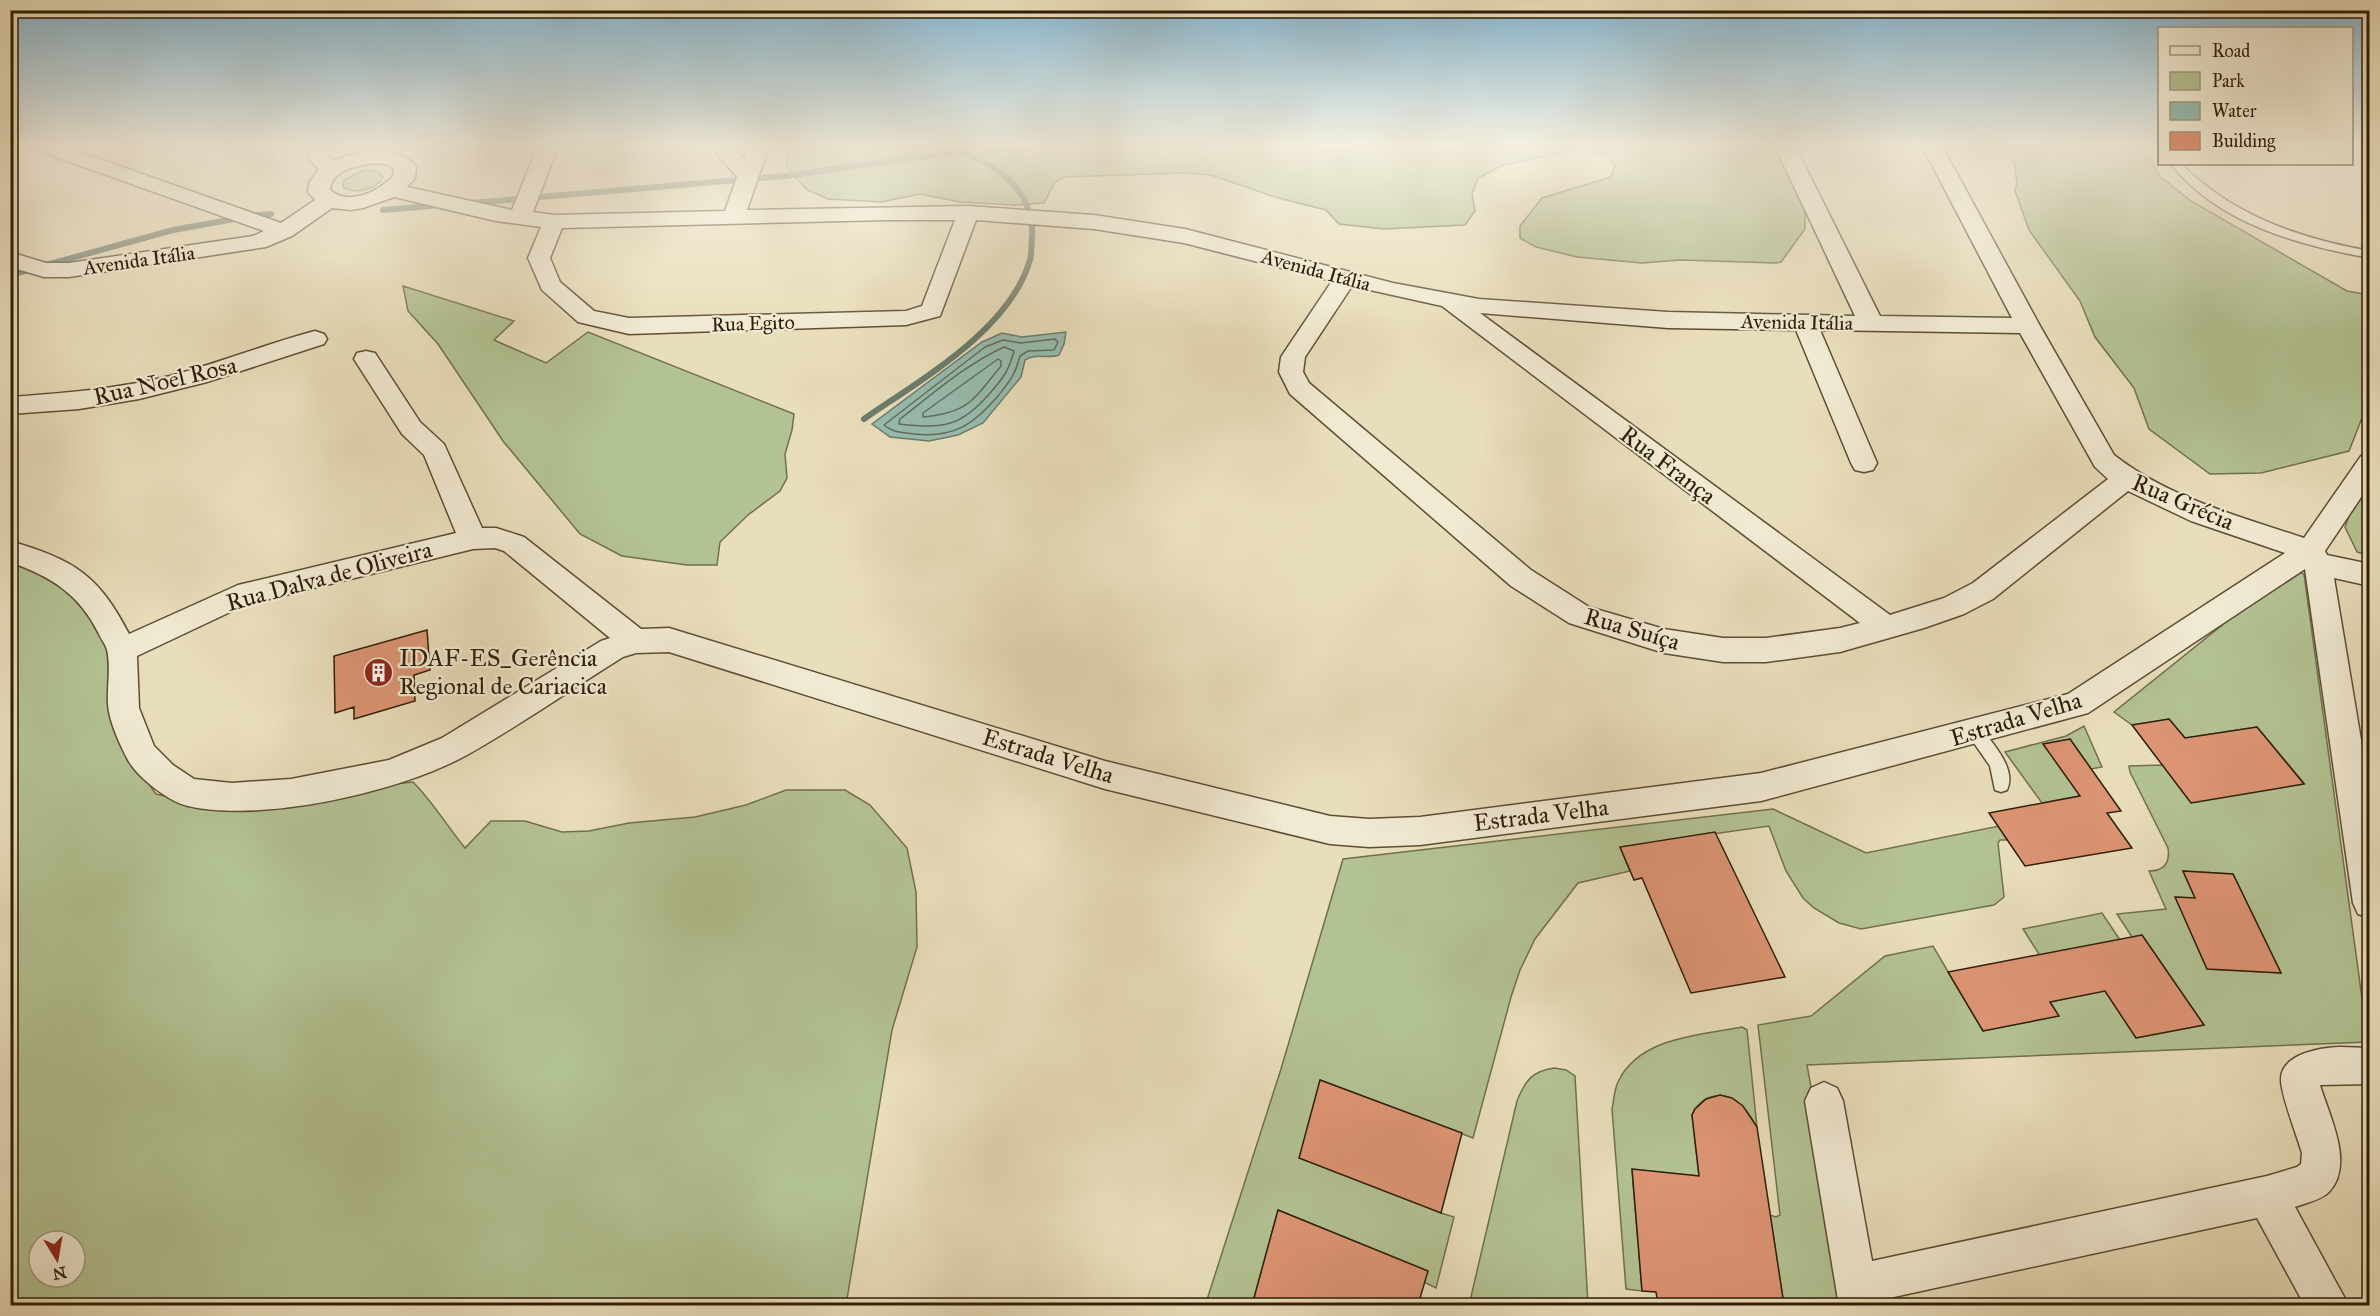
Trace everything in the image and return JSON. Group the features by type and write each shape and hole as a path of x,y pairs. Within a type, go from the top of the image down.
{"street":[{"path":"217,207 284,231"},
{"name":"Avenida Itália","path":"10,259 44,270 69,270 245,245 284,231 318,207"},
{"name":"Avenida Itália","path":"472,207 520,218 554,222 887,213 968,213 1094,222 1156,230 1449,302 1603,316 2028,326"},
{"path":"520,218 524,207"},
{"path":"733,218 737,207"},
{"path":"1815,207 1871,324"},
{"name":"Rua Grécia","path":"1965,207 2104,461 2126,479 2199,512 2314,558 2370,575"},
{"name":"Rua Egito","path":"554,222 539,258 550,285 586,317 629,326 906,318 932,311 968,213"},
{"name":"Rua Suíça","path":"1346,278 1293,357 1291,372 1299,388 1521,578 1579,615 1609,626 1664,640 1723,650 1766,650 1802,646 1840,640 1887,628 1954,606 1983,591 2126,479"},
{"name":"Rua França","path":"1449,302 1887,628"},
{"path":"1805,322 1864,463"},
{"name":"Rua Noel Rosa","path":"10,406 81,400 173,383 222,370 315,339"},
{"path":"366,359 411,429 435,450 473,539"},
{"name":"Estrada Velha","path":"122,650 124,708 141,754 162,776 188,792 232,797 291,793 393,773 453,747 612,649 635,641 669,640 1105,775 1330,831 1369,833 1420,831 1761,788 1975,733 2077,704 2314,558 2370,463"},
{"name":"Rua Dalva de Oliveira","path":"122,650 238,596 473,539 496,538 514,544 635,641"},
{"path":"10,551 43,563 76,581 102,611 122,650"},
{"path":"2314,558 2370,903"},
{"path":"1824,1101 1858,1295 2267,1196 2308,1184 2316,1177 2321,1167 2321,1153 2299,1079 2305,1072 2317,1067 2370,1066"},
{"path":"2267,1196 2328,1305"}],"lane":[{"path":"2230,207 2244,217 2277,231 2370,255"},
{"path":"1975,733 1992,755 2001,777 2001,785"}],"green space":[{"path":"1316,207 1474,207 1475,211 1465,225 1384,229 1339,224 1326,210"},
{"path":"1535,207 1805,207 1805,229 1781,262 1776,263 1680,260 1642,263 1577,257 1536,247 1520,238 1520,226"},
{"path":"2021,207 2202,207 2347,291 2369,295 2369,400 2349,451 2261,473 2210,474 2149,429 2134,388 2095,337 2080,301 2029,230"},
{"path":"403,286 514,321 494,340 546,363 588,332 794,414 785,454 787,478 780,491 748,515 720,542 717,565 687,565 622,556 580,534 503,441 438,344 408,311"},
{"path":"2369,470 2369,556 2357,552 2345,527 2364,475"},
{"path":"10,558 72,586 109,643 137,768 156,794 207,805 413,782 465,848 491,821 525,821 562,832 589,831 629,823 695,817 746,805 786,790 845,790 870,805 907,848 916,892 917,947 892,1030 846,1305 11,1305"},
{"path":"2292,569 2304,574 2368,1042 1807,1065 1850,1305 1784,1306 1770,1215 1776,1217 1780,1215 1758,1025 1811,1016 1885,956 1933,946 1983,1031 2058,1016 2050,1002 2067,998 2023,929 2102,913 2120,940 2077,948 2136,1038 2204,1025 2142,935 2132,937 2117,914 2166,909 2149,871 2165,865 2168,848 2129,766 2163,765 2304,783 2257,727 2185,738 2169,719 2132,725 2114,712","holes":["2183,871 2233,874 2281,973 2207,969 2176,897 2195,898"]},
{"path":"2084,726 2102,767 2091,769 2070,739 2044,744 2085,795 2042,803 2005,752 2066,736"},
{"path":"1773,809 1866,853 1999,826 2007,840 2000,840 1998,843 2004,897 1994,905 1861,929 1839,923 1814,908 1803,898 1786,871 1769,826 1620,847 1630,871 1578,883 1535,939 1520,970 1511,997 1473,1138 1320,1080 1441,1213 1454,1217 1436,1288 1424,1282 1427,1271 1278,1210 1254,1298 1272,1305 1205,1306 1281,1069 1343,859"},
{"path":"1742,1027 1747,1030 1757,1127 1738,1102 1724,1096 1708,1098 1692,1115 1699,1176 1632,1169 1642,1291 1626,1289 1612,1109 1618,1082 1628,1067 1655,1047 1690,1036"},
{"path":"1546,1069 1566,1070 1575,1076 1588,1305 1469,1305 1517,1101 1530,1078"}],"water":[{"path":"1066,332 1059,355 1033,357 1025,360 1021,377 983,423 958,435 929,441 890,437 872,424 982,342 1002,333 1022,337"}],"building":[{"name":"IDAF-ES_Gerência Regional de Cariacica","path":"427,630 430,670 414,675 415,701 354,719 354,707 335,713 334,656"},
{"path":"2169,719 2185,738 2257,727 2304,784 2191,803 2132,725"},
{"path":"2070,739 2121,811 2107,813 2132,848 2025,866 1989,813 2080,796 2043,744"},
{"path":"1715,832 1785,977 1691,993 1642,878 1634,880 1620,847"},
{"path":"2183,871 2233,874 2281,973 2207,969 2175,897 2195,898"},
{"path":"2142,935 2204,1025 2136,1038 2105,991 2050,1002 2059,1016 1983,1031 1948,972"},
{"path":"1320,1080 1462,1133 1441,1213 1299,1158"},
{"path":"1720,1095 1732,1098 1743,1106 1757,1127 1784,1305 1658,1305 1656,1292 1642,1291 1632,1169 1699,1176 1692,1115 1706,1099"},
{"path":"1278,1210 1428,1271 1418,1305 1272,1305 1254,1298"}],"waterway":[{"path":"383,210 413,207"},
{"path":"864,419 936,370 983,331 1004,309 1019,285 1030,260 1032,229 1027,207"},
{"path":"252,216 271,214"},
{"path":"10,275 173,230 240,218"}],"place":[{"name":"IDAF-ES_Gerência Regional de Cariacica","path":"378,672"}]}
